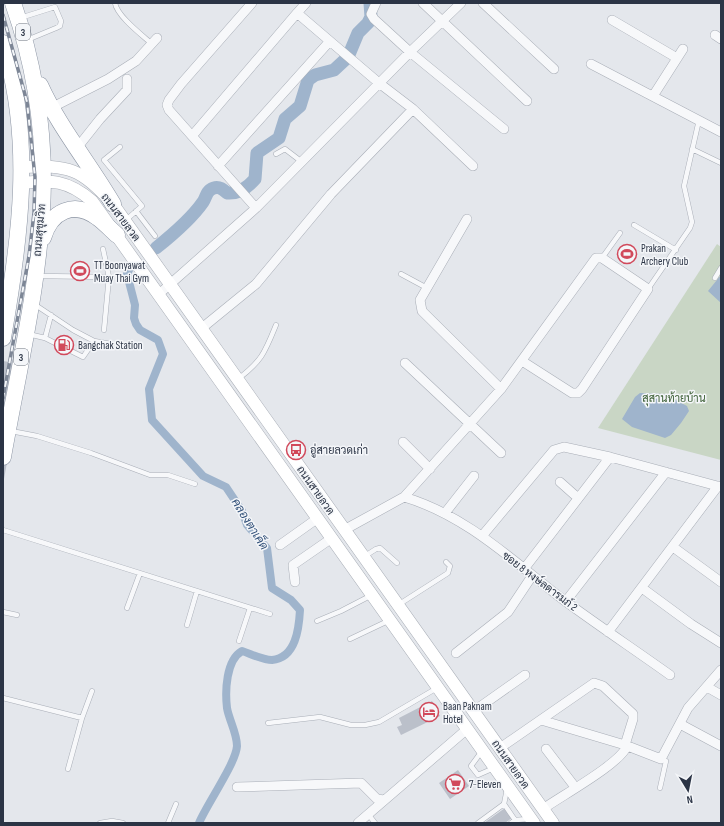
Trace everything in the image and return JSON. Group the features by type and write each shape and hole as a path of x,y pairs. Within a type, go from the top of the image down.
{"highway":[{"name":"ถนนสุขุมวิท","path":"3,457 35,276 42,174 37,100 31,61 13,3"},
{"name":"ถนนสุขุมวิท","path":"3,43 14,92 21,175 18,247 3,338"},
{"path":"31,61 51,108 113,204"},
{"path":"37,256 49,221 64,210 87,212 98,218 117,235"}],"main road":[{"name":"ถนนสายลวด","path":"21,175 42,174 62,168 78,172 94,183 113,204 553,823"},
{"name":"ถนนสายลวด","path":"42,174 78,189 92,201 532,821"},
{"path":"407,645 420,636"}],"street":[{"path":"252,3 169,100 167,105 169,110 256,208"},
{"path":"192,136 306,3"},
{"path":"376,3 371,14 374,19 410,52 504,129"},
{"path":"423,3 527,101"},
{"path":"159,294 171,285 256,208 410,52 461,3"},
{"path":"483,3 554,70"},
{"path":"297,13 329,42 379,83 413,108 473,166"},
{"path":"612,20 677,58"},
{"path":"51,108 108,79 136,61 155,41"},
{"path":"218,166 329,42"},
{"path":"653,96 683,49"},
{"path":"591,64 721,132"},
{"path":"77,148 100,119 127,90 127,79"},
{"path":"202,328 256,284 331,194 413,108"},
{"path":"467,219 420,300 422,311 501,389"},
{"path":"344,530 404,497 430,469 501,389 596,258 602,258 648,289 582,389 578,392 572,393 522,362"},
{"path":"406,363 501,453"},
{"path":"403,442 430,469"},
{"path":"482,536 554,450 564,447 610,457 719,487 608,632"},
{"path":"524,569 610,457"},
{"path":"566,601 666,472"},
{"path":"445,513 474,476"},
{"path":"560,482 578,498"},
{"name":"ซอย 8 หงษ์ลดารมภ์ 2","path":"404,497 423,503 445,513 482,536 532,576 608,632 670,675"},
{"path":"280,545 318,518"},
{"path":"295,582 293,565 332,538"},
{"path":"673,547 721,582"},
{"path":"456,653 508,612 532,576"},
{"path":"642,588 691,624 721,643"},
{"path":"541,720 626,745 661,759 688,708 721,670"},
{"path":"474,711 525,675"},
{"path":"500,748 594,683 600,684 633,714 625,752 543,808"},
{"path":"707,687 721,695"},
{"path":"680,724 721,746"},
{"path":"358,823 466,730"},
{"path":"546,749 575,787"},
{"path":"237,787 361,783 377,799 384,800"}],"lane":[{"path":"115,3 115,8 123,17 155,41"},
{"path":"18,18 54,7 61,21 60,26 25,40"},
{"path":"648,289 676,250 690,228 692,222 684,186 699,120"},
{"path":"120,147 104,160 142,206 125,221"},
{"path":"276,154 285,149 302,162"},
{"path":"692,149 721,163"},
{"path":"136,211 155,236"},
{"path":"634,225 676,250"},
{"path":"602,258 620,233"},
{"path":"103,249 108,277 104,330"},
{"path":"715,278 721,268"},
{"path":"401,274 427,288"},
{"path":"35,276 108,277"},
{"path":"31,302 51,316 94,341 110,344"},
{"path":"45,338 51,316"},
{"path":"238,379 254,367 263,356 276,325"},
{"path":"25,334 45,338 83,357 94,341"},
{"path":"8,431 37,436 78,448 150,475 168,475 195,484"},
{"path":"3,530 270,614"},
{"path":"364,557 380,548 397,563"},
{"path":"398,605 448,573 450,566 446,562"},
{"path":"128,608 140,573"},
{"path":"186,625 197,591"},
{"path":"317,621 341,611 372,595"},
{"path":"239,641 250,608"},
{"path":"3,612 17,615"},
{"path":"350,639 390,620"},
{"path":"268,723 320,717 351,725 365,725 379,722 437,688"},
{"path":"68,769 82,718 92,691"},
{"path":"3,698 82,718"},
{"path":"482,751 471,766 478,775 494,768"},
{"path":"660,788 666,761"},
{"path":"478,823 504,804 508,788"},
{"path":"168,823 176,804"},
{"path":"504,804 515,820"},
{"path":"368,814 375,823"},
{"path":"511,823 515,820 532,821"},
{"path":"100,823 112,821 123,823"}],"green space":[{"name":"สุสานท้ายบ้าน","path":"717,244 721,247 721,460 598,428"}],"water":[{"path":"721,275 721,303 708,291"},
{"path":"640,393 664,394 687,406 689,411 671,435 665,438 632,427 622,419 635,397"}],"building":[{"path":"3,361 22,364 19,397 4,479"},
{"path":"432,701 440,716 401,735 397,727 402,725 399,718"},
{"path":"458,770 469,786 450,799 439,783"},
{"path":"505,808 512,818 505,823 484,823"}],"waterway":[{"name":"คลองตาเค็ด","path":"156,248 193,214 203,202 210,190 217,187 227,193 231,193 246,187 255,179 257,153 279,138 285,119 300,106 308,80 315,75 334,70 348,57 358,33 368,23 371,17 370,3"},
{"name":"คลองตาเค็ด","path":"130,268 127,274 135,305 134,318 136,324 140,330 158,340 163,354 149,389 152,420 203,476 226,487 242,511 247,525 267,548 272,588 291,600 300,610 299,625 295,641 286,654 280,658 268,660 242,651 233,661 228,676 226,701 228,713 236,736 237,746 232,763 199,823"}],"railway":[{"path":"3,15 27,102 35,177 34,213 29,256 3,398"}],"place":[{"name":"Prakan Archery Club","path":"627,254"},
{"name":"TT Boonyawat Muay Thai Gym","path":"80,271"},
{"name":"Bangchak Station","path":"64,345"},
{"name":"อู่สายลวดเก่า","path":"296,450"},
{"name":"Baan Paknam Hotel","path":"429,712"},
{"name":"7-Eleven","path":"455,784"}]}
